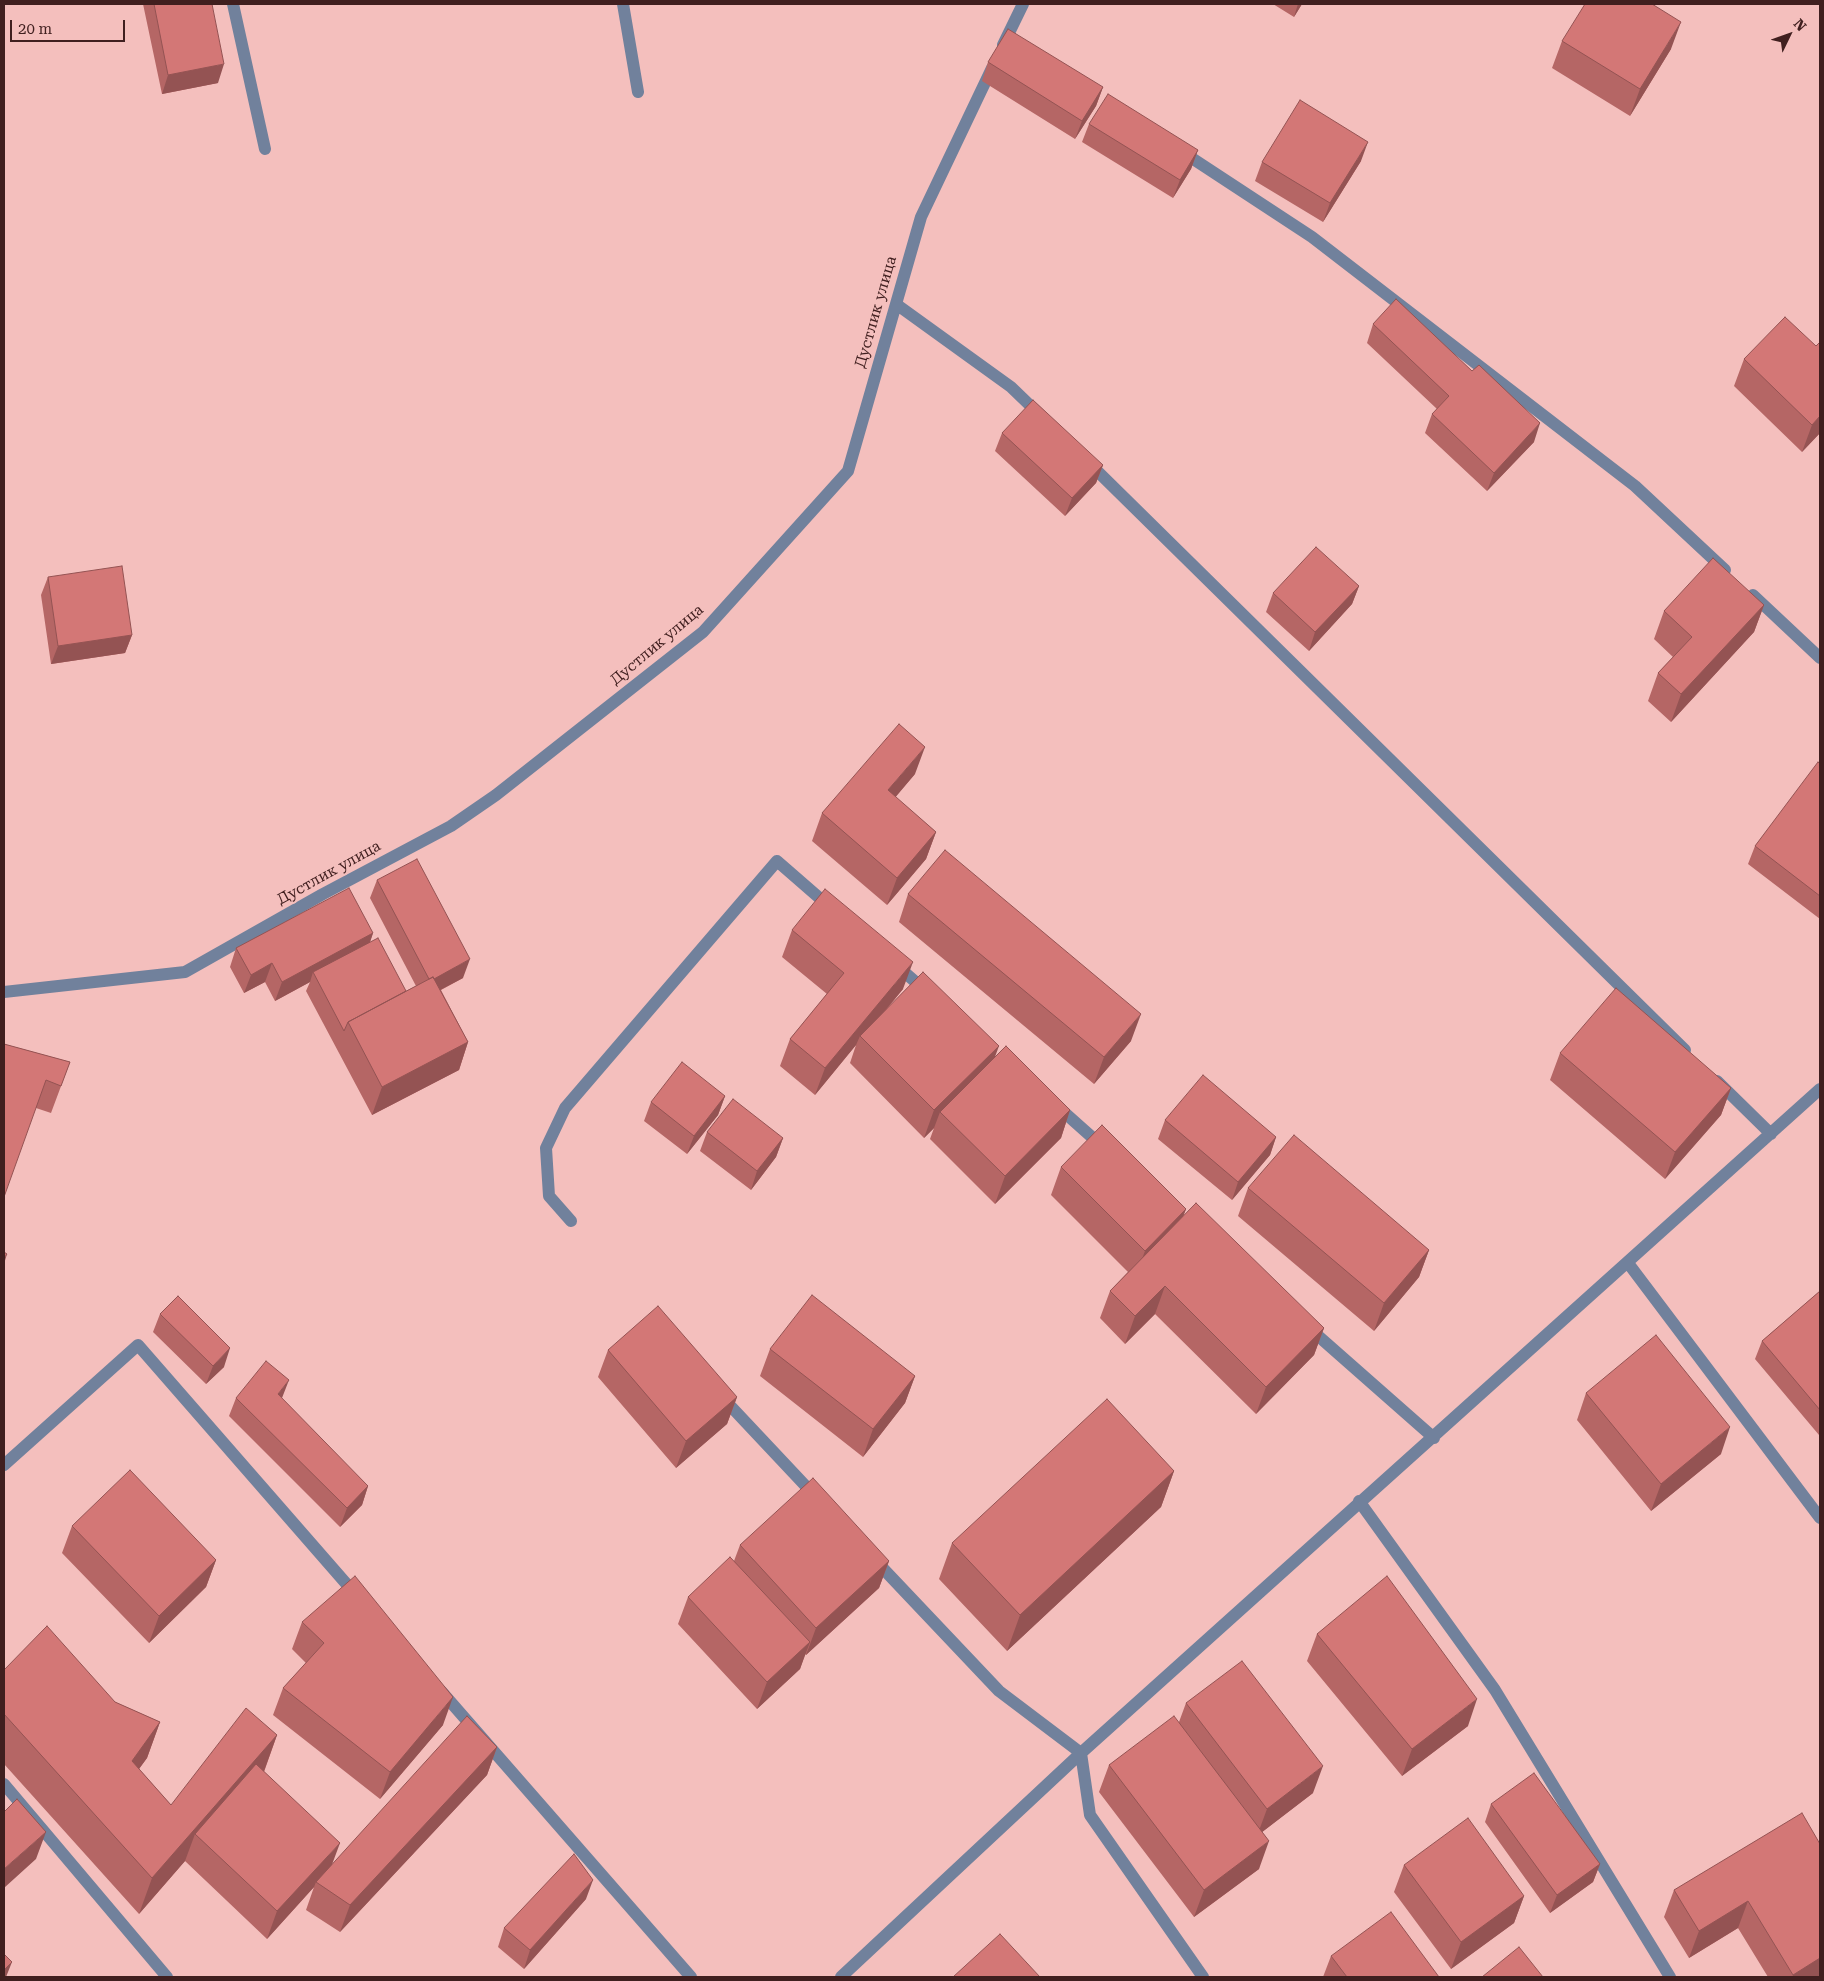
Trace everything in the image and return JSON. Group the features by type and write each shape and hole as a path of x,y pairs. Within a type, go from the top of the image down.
{"street":[{"path":"233,4 265,149"},
{"path":"623,4 638,92"},
{"name":"Дустлик улица","path":"4,992 185,972 323,894 451,826 496,795 703,632 848,471 921,217 1012,40 1023,4"},
{"path":"1172,145 1312,237 1628,480 1820,658"},
{"path":"896,304 1011,387 1047,422"},
{"path":"1075,450 1693,1057"},
{"path":"571,1221 549,1196 547,1167 546,1148 565,1108 777,861 844,920"},
{"path":"882,953 934,998"},
{"path":"1707,1071 1771,1134"},
{"path":"841,1977 1081,1753 1359,1501 1434,1438 1820,1089"},
{"path":"1046,1097 1113,1156"},
{"path":"1628,1263 1820,1518"},
{"path":"1300,1320 1434,1438"},
{"path":"4,1464 138,1345 366,1606"},
{"path":"713,1387 822,1503"},
{"path":"1359,1501 1496,1690 1670,1977"},
{"path":"863,1546 1000,1691 1081,1753 1090,1814 1203,1977"},
{"path":"431,1680 691,1977"},
{"path":"4,1784 167,1977"}],"building":[{"path":"154,4 212,4 224,64 168,75"},
{"path":"1585,4 1652,4 1681,22 1640,89 1562,41"},
{"path":"1008,29 1103,87 1082,121 988,62"},
{"path":"1108,94 1198,150 1180,180 1089,124"},
{"path":"1300,100 1368,142 1330,203 1262,162"},
{"path":"1396,299 1472,371 1479,365 1540,423 1494,473 1432,414 1449,396 1373,324"},
{"path":"1785,317 1816,346 1820,342 1820,416 1812,425 1744,359"},
{"path":"1033,400 1103,465 1072,498 1002,433"},
{"path":"1316,547 1359,586 1315,632 1273,593"},
{"path":"1713,558 1764,605 1681,694 1658,673 1692,637 1664,611"},
{"path":"122,566 132,635 58,646 48,577"},
{"path":"899,724 925,747 888,790 936,832 897,878 822,813"},
{"path":"1818,762 1820,764 1820,896 1755,846"},
{"path":"945,850 1141,1014 1104,1057 908,894"},
{"path":"417,859 470,959 434,979 433,977 429,979 377,880"},
{"path":"349,888 373,933 282,982 272,963 251,975 236,948"},
{"path":"825,889 913,962 825,1068 790,1039 844,973 792,930"},
{"path":"378,938 406,991 348,1022 344,1031 313,972"},
{"path":"923,972 999,1046 934,1110 860,1036"},
{"path":"433,977 468,1042 382,1087 348,1022"},
{"path":"1616,988 1731,1088 1675,1152 1560,1053"},
{"path":"4,1044 70,1062 61,1086 46,1080 4,1197"},
{"path":"1006,1046 1070,1110 1005,1176 940,1112"},
{"path":"682,1062 725,1096 694,1136 651,1102"},
{"path":"1203,1075 1276,1137 1238,1182 1165,1120"},
{"path":"733,1099 783,1138 757,1171 707,1132"},
{"path":"1102,1125 1186,1209 1145,1251 1061,1167"},
{"path":"1294,1135 1429,1250 1384,1303 1248,1188"},
{"path":"1196,1203 1324,1328 1266,1387 1165,1286 1135,1316 1110,1291"},
{"path":"1820,1291 1820,1410 1762,1341"},
{"path":"812,1295 915,1376 873,1429 770,1349"},
{"path":"178,1296 230,1348 213,1366 160,1314"},
{"path":"658,1306 737,1397 686,1441 608,1350"},
{"path":"1656,1335 1730,1427 1661,1484 1586,1393"},
{"path":"266,1361 289,1380 278,1394 368,1486 347,1508 236,1398"},
{"path":"1107,1399 1174,1471 1020,1615 952,1543"},
{"path":"130,1470 216,1560 159,1616 72,1526"},
{"path":"813,1478 889,1561 816,1628 740,1545"},
{"path":"730,1557 810,1642 767,1682 688,1597"},
{"path":"355,1576 453,1697 390,1772 283,1688 324,1643 302,1622"},
{"path":"1387,1576 1477,1699 1412,1749 1317,1634"},
{"path":"47,1626 115,1702 160,1722 132,1761 171,1805 246,1708 277,1735 152,1878 4,1714 4,1670"},
{"path":"1242,1661 1323,1766 1267,1809 1186,1703"},
{"path":"467,1716 497,1747 350,1905 316,1882"},
{"path":"1174,1716 1269,1841 1204,1890 1109,1765"},
{"path":"256,1764 340,1843 277,1911 195,1834"},
{"path":"1534,1773 1600,1864 1557,1895 1491,1804"},
{"path":"17,1799 46,1832 4,1869 4,1812"},
{"path":"1802,1813 1820,1844 1820,1958 1793,1975 1748,1901 1699,1931 1674,1890"},
{"path":"1468,1818 1524,1896 1461,1942 1404,1865"},
{"path":"574,1854 593,1880 530,1950 504,1928"},
{"path":"1391,1912 1439,1977 1347,1977 1331,1956"},
{"path":"1000,1934 1040,1977 953,1977"},
{"path":"1519,1947 1543,1977 1482,1977"},
{"path":"4,1954 12,1962 4,1970"}]}
